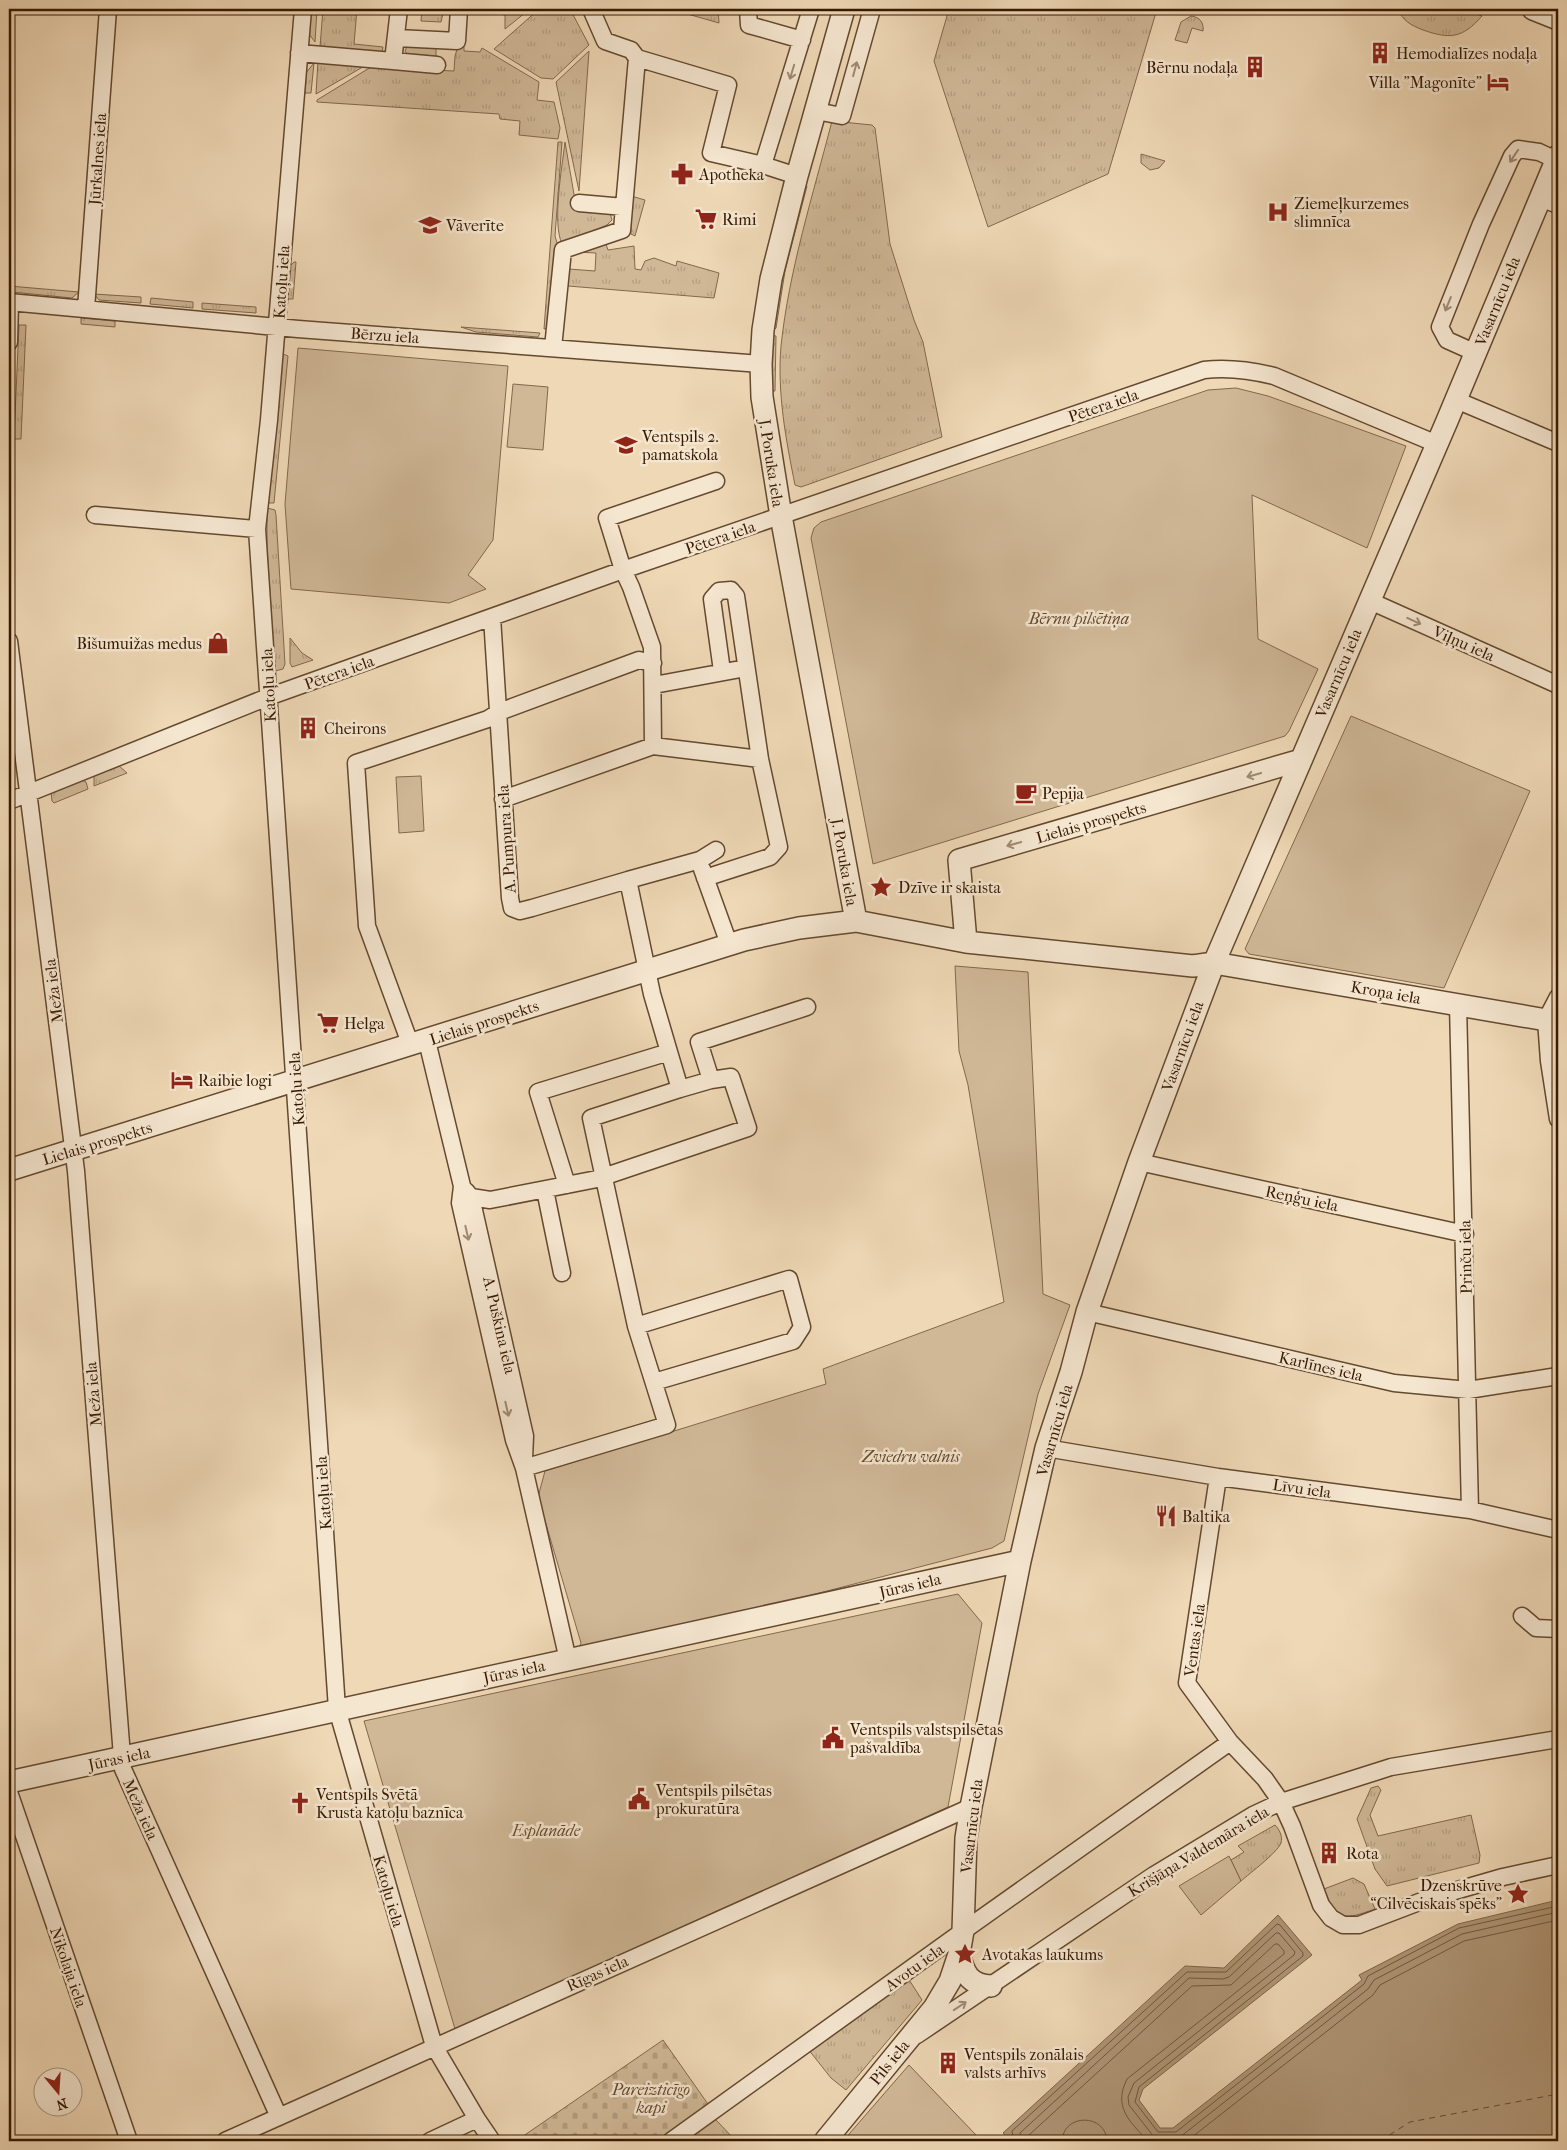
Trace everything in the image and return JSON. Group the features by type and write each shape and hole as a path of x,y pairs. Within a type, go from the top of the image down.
{"street":[{"name":"Jūrkalnes iela","path":"86,309 108,9"},
{"name":"Katoļu iela","path":"303,9 278,327 257,529 337,1709 434,2046 492,2141"},
{"path":"393,61 398,9"},
{"path":"396,38 457,41 459,9"},
{"path":"591,9 605,41 631,50 637,58 728,85 711,153 763,165 797,176"},
{"path":"748,9 749,25 802,40"},
{"path":"763,165 811,9"},
{"name":"J. Poruka iela","path":"844,9 797,176 771,279 763,330 761,364 762,397 781,516 856,921"},
{"path":"816,111 842,116 872,9"},
{"path":"1534,9 1558,19"},
{"path":"299,53 437,65"},
{"path":"553,348 563,250 622,230 637,58"},
{"path":"1476,353 1447,340 1440,328 1481,224 1512,156 1518,149 1539,152 1557,158"},
{"name":"Vasarnīcu iela","path":"950,1981 959,1954 963,1931 966,1838 971,1806 1020,1561 1046,1448 1071,1372 1087,1312 1139,1162 1214,963 1476,353 1549,201 1557,158"},
{"path":"579,203 624,207"},
{"name":"Bērzu iela","path":"10,302 278,327 761,364"},
{"path":"9,342 10,302"},
{"name":"Pētera iela","path":"9,801 268,697 622,570 1195,373 1226,368 1253,370 1274,376 1437,444"},
{"path":"1456,400 1558,442"},
{"path":"653,746 654,663 652,647 631,587 622,570 607,518 716,481"},
{"path":"95,515 257,529"},
{"path":"705,878 770,857 780,848 760,759 736,596 731,590 719,591 712,600 722,672"},
{"name":"Viļņu iela","path":"1370,601 1558,685"},
{"name":"A. Pumpura iela","path":"492,617 503,799 512,908 520,911 628,880"},
{"name":"Meža iela","path":"9,641 76,1171 123,1769 279,2117"},
{"path":"499,712 639,660 654,663"},
{"path":"654,685 746,668"},
{"name":"A. Puškina iela","path":"499,712 488,719 356,764 367,926 419,1043 467,1191 525,1436 524,1468 568,1660"},
{"path":"503,799 653,746 760,759"},
{"name":"Lielais prospekts","path":"966,942 959,860 1301,760"},
{"path":"680,1089 646,971 628,880 700,860 716,850"},
{"path":"700,860 729,944"},
{"name":"Lielais prospekts","path":"9,1170 419,1043 729,944 800,928 856,921 966,942 1193,966 1214,963"},
{"name":"Kroņa iela","path":"1214,963 1552,1021"},
{"path":"1558,997 1552,1021 1548,1061 1558,1119"},
{"name":"Prinču iela","path":"1458,1004 1470,1510"},
{"path":"711,1080 699,1042 807,1007"},
{"path":"567,1185 538,1092 669,1052"},
{"path":"467,1191 490,1200 604,1177 748,1128 731,1077 711,1080 680,1089 591,1118 604,1177 636,1326 667,1426 524,1468"},
{"name":"Reņģu iela","path":"1139,1162 1464,1234"},
{"path":"544,1190 562,1273"},
{"path":"636,1326 789,1280 802,1327 793,1341 654,1382"},
{"name":"Karlīnes iela","path":"1087,1312 1394,1383 1468,1390 1558,1376"},
{"name":"Līvu iela","path":"1046,1448 1218,1477 1470,1510 1558,1530"},
{"name":"Ventas iela","path":"1218,1477 1188,1683 1230,1742 1265,1779 1281,1802 1292,1826 1321,1905 1331,1918 1344,1925 1359,1925 1427,1899 1503,1877 1558,1865"},
{"name":"Jūras iela","path":"9,1782 1020,1561"},
{"path":"1522,1616 1536,1628 1558,1629"},
{"name":"Krišjāņa Valdemāra iela","path":"905,2044 1154,1875 1253,1815 1281,1802 1391,1767 1558,1739"},
{"name":"Avotu iela","path":"671,2141 1230,1742"},
{"name":"Nikolaja iela","path":"9,1792 128,2141"},
{"name":"Rīgas iela","path":"225,2141 971,1806"},
{"path":"959,1954 963,1969 970,1980 991,1986"},
{"name":"Pils iela","path":"825,2141 934,2008 950,1981"},
{"path":"430,2141 477,2119"}],"green space":[{"path":"311,9 317,9 315,42 309,34"},
{"path":"323,9 357,9 354,44 383,47 382,53 320,47"},
{"path":"422,9 444,9 441,22 421,21"},
{"path":"491,9 530,9 505,29 505,15 491,13"},
{"path":"539,9 570,9 589,45 553,79 541,78 494,49"},
{"path":"670,9 718,9 719,23"},
{"path":"949,9 1125,9 1140,13 1142,9 1157,9 1108,174 988,227 934,61"},
{"path":"1397,9 1464,9 1482,16 1468,29 1448,36 1432,33 1414,26 1402,17"},
{"path":"1191,16 1201,21 1203,31 1192,28 1187,43 1175,40 1181,22"},
{"path":"436,45 436,59 407,54 405,51 407,46"},
{"path":"458,46 464,46 464,51 480,52 482,48 539,82 537,100 554,102 560,128 558,139 519,135 520,121 500,119 499,114 317,102 317,100 371,67 454,71"},
{"path":"589,51 579,191 556,82"},
{"path":"318,61 368,64 316,94"},
{"path":"314,63 311,93 305,93 305,74"},
{"path":"832,121 872,125 875,128 890,244 914,320 923,342 942,437 801,487 795,485 781,399 781,346 796,261"},
{"path":"558,142 562,142 555,236 558,246 551,328 544,329"},
{"path":"565,142 576,206 610,213 612,220 607,225 562,244 559,234 558,209"},
{"path":"1141,154 1165,161 1159,168 1150,170 1141,163"},
{"path":"803,186 807,186 785,271 776,328 774,330 771,329 773,303"},
{"path":"631,196 645,200 635,236 631,234"},
{"path":"605,241 608,250 634,246 635,269 641,270 645,261 654,258 676,266 677,261 719,273 714,298 568,286 569,269 595,271 596,253 574,252"},
{"path":"296,262 293,299 288,299 290,266"},
{"path":"9,286 79,292 72,298 12,292 9,290"},
{"path":"94,294 141,297 141,303 99,300"},
{"path":"151,298 193,302 193,308 150,304"},
{"path":"202,303 256,307 256,313 202,309"},
{"path":"81,318 115,321 115,327 81,324"},
{"path":"19,325 26,325 21,439 14,439"},
{"path":"461,327 540,333 538,337 476,332"},
{"path":"771,335 776,336 775,391 769,392"},
{"path":"298,348 508,366 493,540 468,575 486,589 449,603 291,589 285,504"},
{"path":"283,354 288,356 274,503 268,503"},
{"path":"513,384 548,387 543,450 507,447"},
{"name":"Bērnu pilsētiņa","path":"1236,388 1268,396 1406,446 1367,548 1252,495 1258,639 1318,669 1289,731 1285,736 873,864 811,538 814,528 821,522 1208,390"},
{"path":"267,508 275,510 276,515 285,664 283,669 275,671 267,547"},
{"path":"290,638 302,653 313,660 292,667 290,663"},
{"path":"1351,716 1530,791 1444,988 1249,954 1245,949"},
{"path":"118,765 127,773 94,786 94,774"},
{"path":"421,776 424,831 399,833 396,777"},
{"path":"82,780 86,782 88,789 54,803 52,801 51,792"},
{"name":"Zviedru valnis","path":"955,966 1028,972 1043,1294 1070,1305 1038,1394 1004,1541 992,1548 674,1631 579,1648 581,1643 538,1497 545,1471 826,1384 823,1369 1004,1302 968,1085 959,1051"},
{"name":"Esplanāde","path":"958,1594 982,1623 948,1807 455,2029 364,1721"},
{"path":"1378,1786 1381,1790 1370,1815 1378,1836 1471,1815 1480,1855 1479,1863 1387,1886 1375,1869 1357,1819 1371,1788"},
{"path":"1275,1825 1281,1838 1279,1847 1241,1881 1231,1860 1244,1852 1238,1846"},
{"path":"1229,1856 1241,1881 1201,1915 1179,1886"},
{"path":"1353,1878 1364,1884 1375,1909 1356,1915 1343,1916 1333,1908 1324,1889"},
{"path":"906,1975 922,2000 846,2090 831,2078 808,2049"},
{"name":"Pareizticīgo kapi","path":"663,2040 710,2107 661,2141 516,2141"},
{"path":"909,2065 976,2135 972,2141 843,2141"},
{"path":"715,2119 736,2141 687,2141"}],"water":[{"path":"1558,1900 1558,2141 1098,2141 1083,2138 1078,2141 1011,2141 1003,2133 1185,1966 1224,1968 1278,1915 1312,1955 1143,2089 1139,2100 1160,2128 1173,2128 1362,1980 1359,1975 1458,1924"}],"ferry route":[{"path":"1380,2141 1410,2122 1558,2094"}],"place":[{"name":"Hemodialīzes nodaļa","path":"1380,53"},
{"name":"Bērnu nodaļa","path":"1255,67"},
{"name":"Villa \"Magonīte\"","path":"1498,82"},
{"name":"Apotheka","path":"682,174"},
{"name":"Ziemeļkurzemes slimnīca","path":"1278,212"},
{"name":"Rimi","path":"706,219"},
{"name":"Vāverīte","path":"430,225"},
{"name":"Ventspils 2. pamatskola","path":"626,445"},
{"name":"Bišumuižas medus","path":"218,643"},
{"name":"Cheirons","path":"308,728"},
{"name":"Pepija","path":"1026,793"},
{"name":"Dzīve ir skaista","path":"881,887"},
{"name":"Helga","path":"328,1023"},
{"name":"Raibie logi","path":"182,1080"},
{"name":"Baltika","path":"1166,1516"},
{"name":"Ventspils valstspilsētas pašvaldība","path":"833,1738"},
{"name":"Ventspils pilsētas prokuratūra","path":"639,1799"},
{"name":"Ventspils Svētā Krusta katoļu baznīca","path":"300,1803"},
{"name":"Rota","path":"1329,1853"},
{"name":"Dzenskrūve “Cilvēciskais spēks”","path":"1518,1894"},
{"name":"Avotakas laukums","path":"965,1954"},
{"name":"Ventspils zonālais valsts arhīvs","path":"948,2063"}]}
